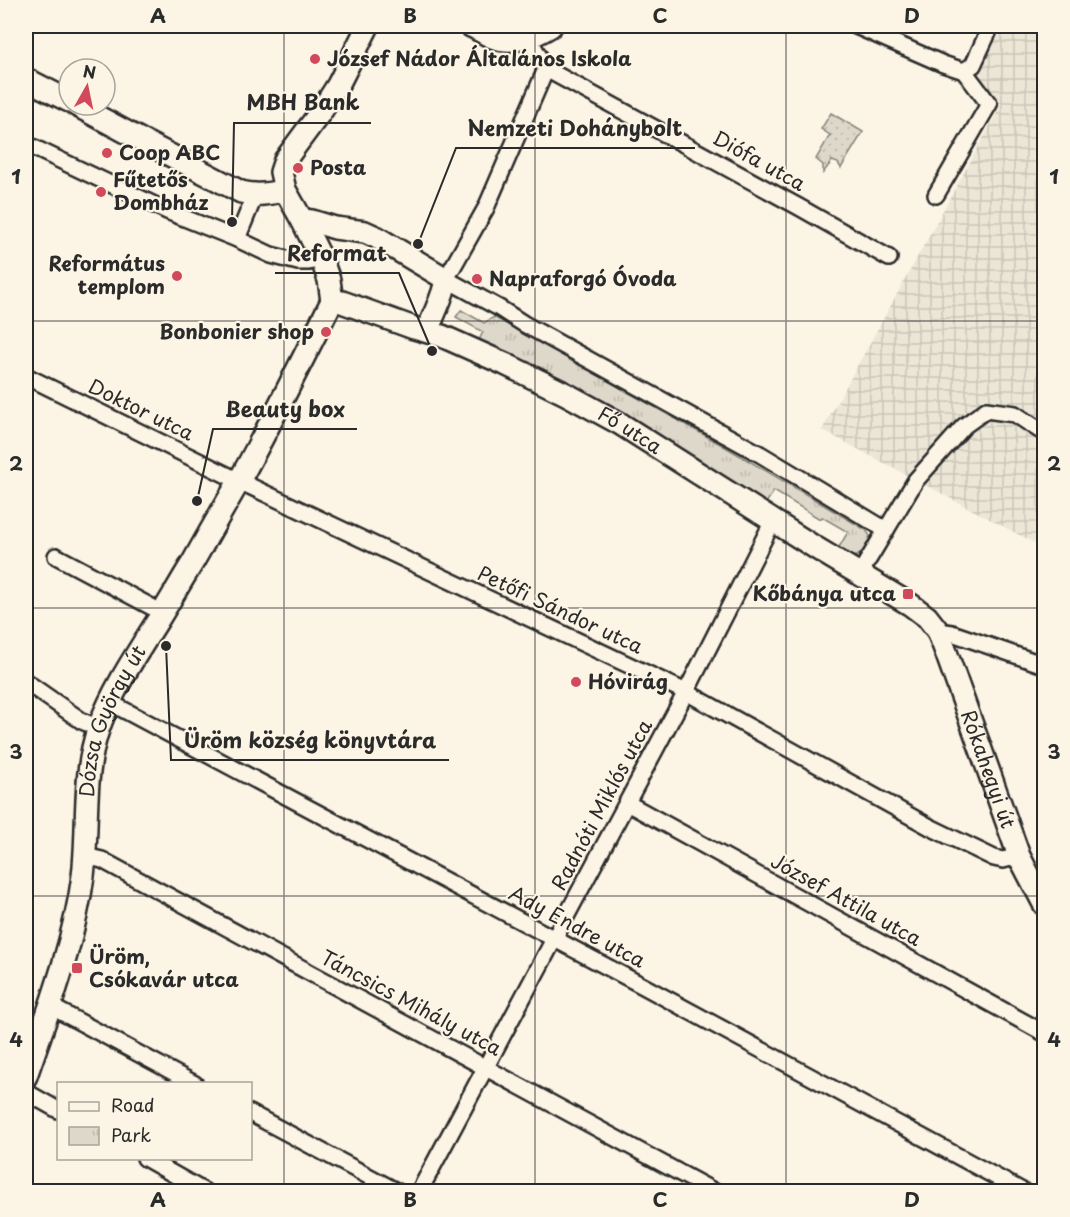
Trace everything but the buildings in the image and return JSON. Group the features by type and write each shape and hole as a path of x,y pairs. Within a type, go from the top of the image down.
{"street":[{"path":"332,302 332,291 321,258 285,190 281,172 285,160 333,93 368,26"},
{"path":"471,26 492,37 507,40 528,37 551,26"},
{"path":"856,26 943,64 964,70 989,104 936,195"},
{"path":"964,70 973,65 992,26"},
{"path":"428,331 446,279 486,208 546,69 528,37"},
{"name":"Diófa utca","path":"546,69 889,258"},
{"path":"26,79 57,95"},
{"path":"98,117 241,192 255,195 285,190"},
{"path":"26,144 167,211 271,255 298,262 309,262 321,258 344,230"},
{"path":"237,239 255,195"},
{"path":"302,220 344,230 365,232 376,237 446,279 760,454 886,530"},
{"name":"Fő utca","path":"332,302 342,302 442,336 584,403 911,605 927,617 938,631"},
{"name":"Dózsa György út","path":"26,1076 73,929 85,856 88,787 93,746 109,702 239,482 332,302"},
{"name":"Doktor utca","path":"26,376 239,482"},
{"path":"859,574 916,480 964,426 986,410 1015,414 1044,433"},
{"name":"Petőfi Sándor utca","path":"239,482 686,692 930,828 1003,861 1018,856"},
{"name":"Radnóti Miklós utca","path":"420,1191 686,692 773,521"},
{"path":"56,556 163,613"},
{"path":"938,631 952,633 1044,665"},
{"name":"Rókahegyi út","path":"938,631 1018,856 1044,904"},
{"path":"26,682 82,721 99,728"},
{"name":"Ady Endre utca","path":"109,702 1024,1191"},
{"name":"József Attila utca","path":"627,803 1044,1033"},
{"name":"Táncsics Mihály utca","path":"85,856 102,860 715,1191"},
{"path":"50,1006 193,1082"},
{"path":"26,1092 57,1109"},
{"path":"252,1114 398,1191"},
{"path":"149,1160 205,1191"}],"shaded area":[{"path":"983,26 1044,26 1044,548 822,430 998,111 966,60"}],"green space":[{"path":"831,113 863,132 841,168 838,163 832,161 823,173 823,165 816,159 830,135 821,129"},
{"path":"461,310 484,323 494,317 722,445 866,530 870,536 865,548 858,556 853,557 835,554 848,532 822,517 820,519 774,491 764,506 477,344 483,332 456,317"}],"place":[{"name":"József Nádor Általános Iskola","path":"315,59"},
{"name":"Coop ABC","path":"107,153"},
{"name":"Posta","path":"298,168"},
{"name":"Fűtetős Dombház","path":"101,192"},
{"name":"MBH Bank","path":"232,222"},
{"name":"Nemzeti Dohánybolt","path":"418,244"},
{"name":"Református templom","path":"177,276"},
{"name":"Napraforgó Óvoda","path":"477,279"},
{"name":"Bonbonier shop","path":"326,332"},
{"name":"Reformat","path":"432,351"},
{"name":"Beauty box","path":"197,501"},
{"name":"Kőbánya utca","path":"908,594"},
{"name":"Üröm község könyvtára","path":"166,646"},
{"name":"Hóvirág","path":"576,682"},
{"name":"Üröm, Csókavár utca","path":"77,968"}]}
